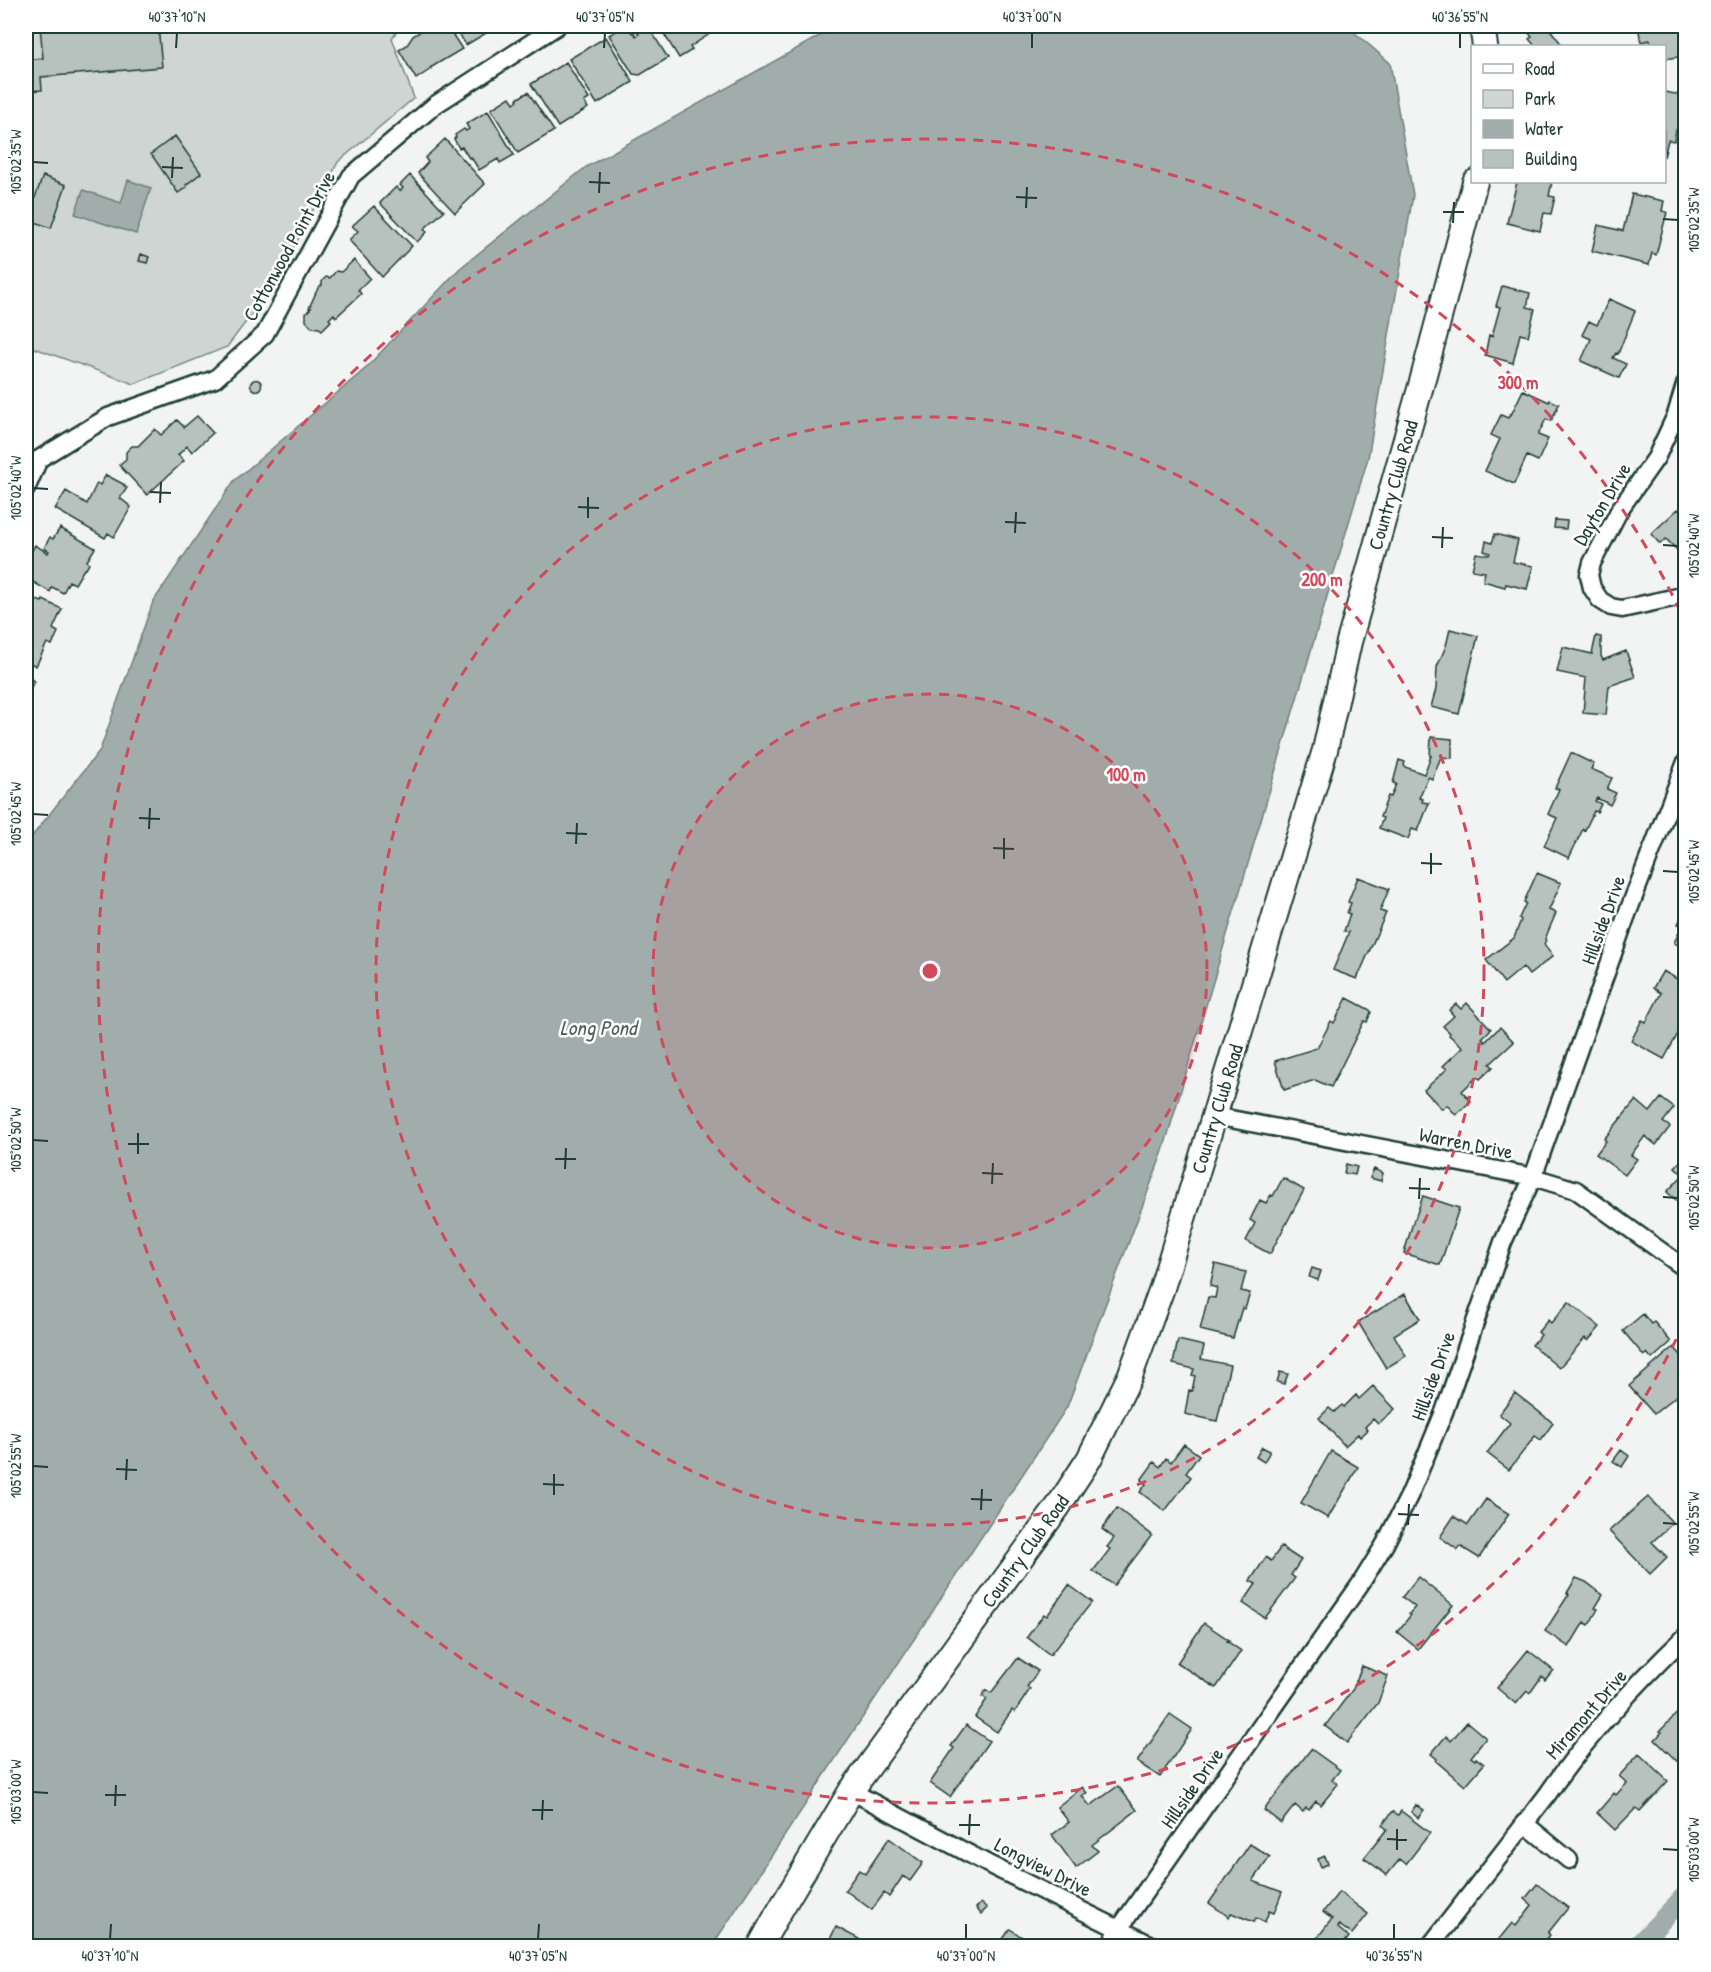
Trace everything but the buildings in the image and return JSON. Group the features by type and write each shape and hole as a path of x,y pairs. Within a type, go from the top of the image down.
{"street":[{"name":"Cottonwood Point Drive","path":"26,489 39,459 108,417 214,379 265,334 351,176 435,105 557,26"},
{"path":"1482,26 1485,45"},
{"name":"Country Club Road","path":"760,1947 851,1791 1057,1508 1089,1459 1134,1365 1162,1288 1325,750 1349,642 1475,183"},
{"name":"Dayton Drive","path":"1686,382 1676,415 1656,458 1620,509 1592,563 1589,575 1592,588 1600,600 1611,607 1622,609 1686,595"},
{"name":"Hillside Drive","path":"1110,1947 1119,1929 1361,1583 1385,1544 1410,1494 1444,1412 1503,1242 1533,1177 1622,928 1686,762"},
{"name":"Warren Drive","path":"1215,1116 1533,1177 1576,1190 1686,1269"},
{"name":"Miramont Drive","path":"1430,1947 1602,1725 1686,1636"},
{"name":"Longview Drive","path":"851,1791 992,1866 1153,1947"},
{"path":"1524,1823 1569,1860"}],"green space":[{"path":"26,26 400,26 392,38 414,98 338,162 276,282 227,347 134,384 26,345"}],"water":[{"name":"Long Pond","path":"837,26 1347,26 1390,63 1413,195 1368,458 1163,1151 1067,1407 712,1946 26,1946 26,844 100,750 153,602 234,481 365,369 459,269 586,167"},
{"path":"128,180 151,188 136,234 75,214 83,190 121,203"}],"waterway":[{"path":"1637,1946 1686,1895"}]}
